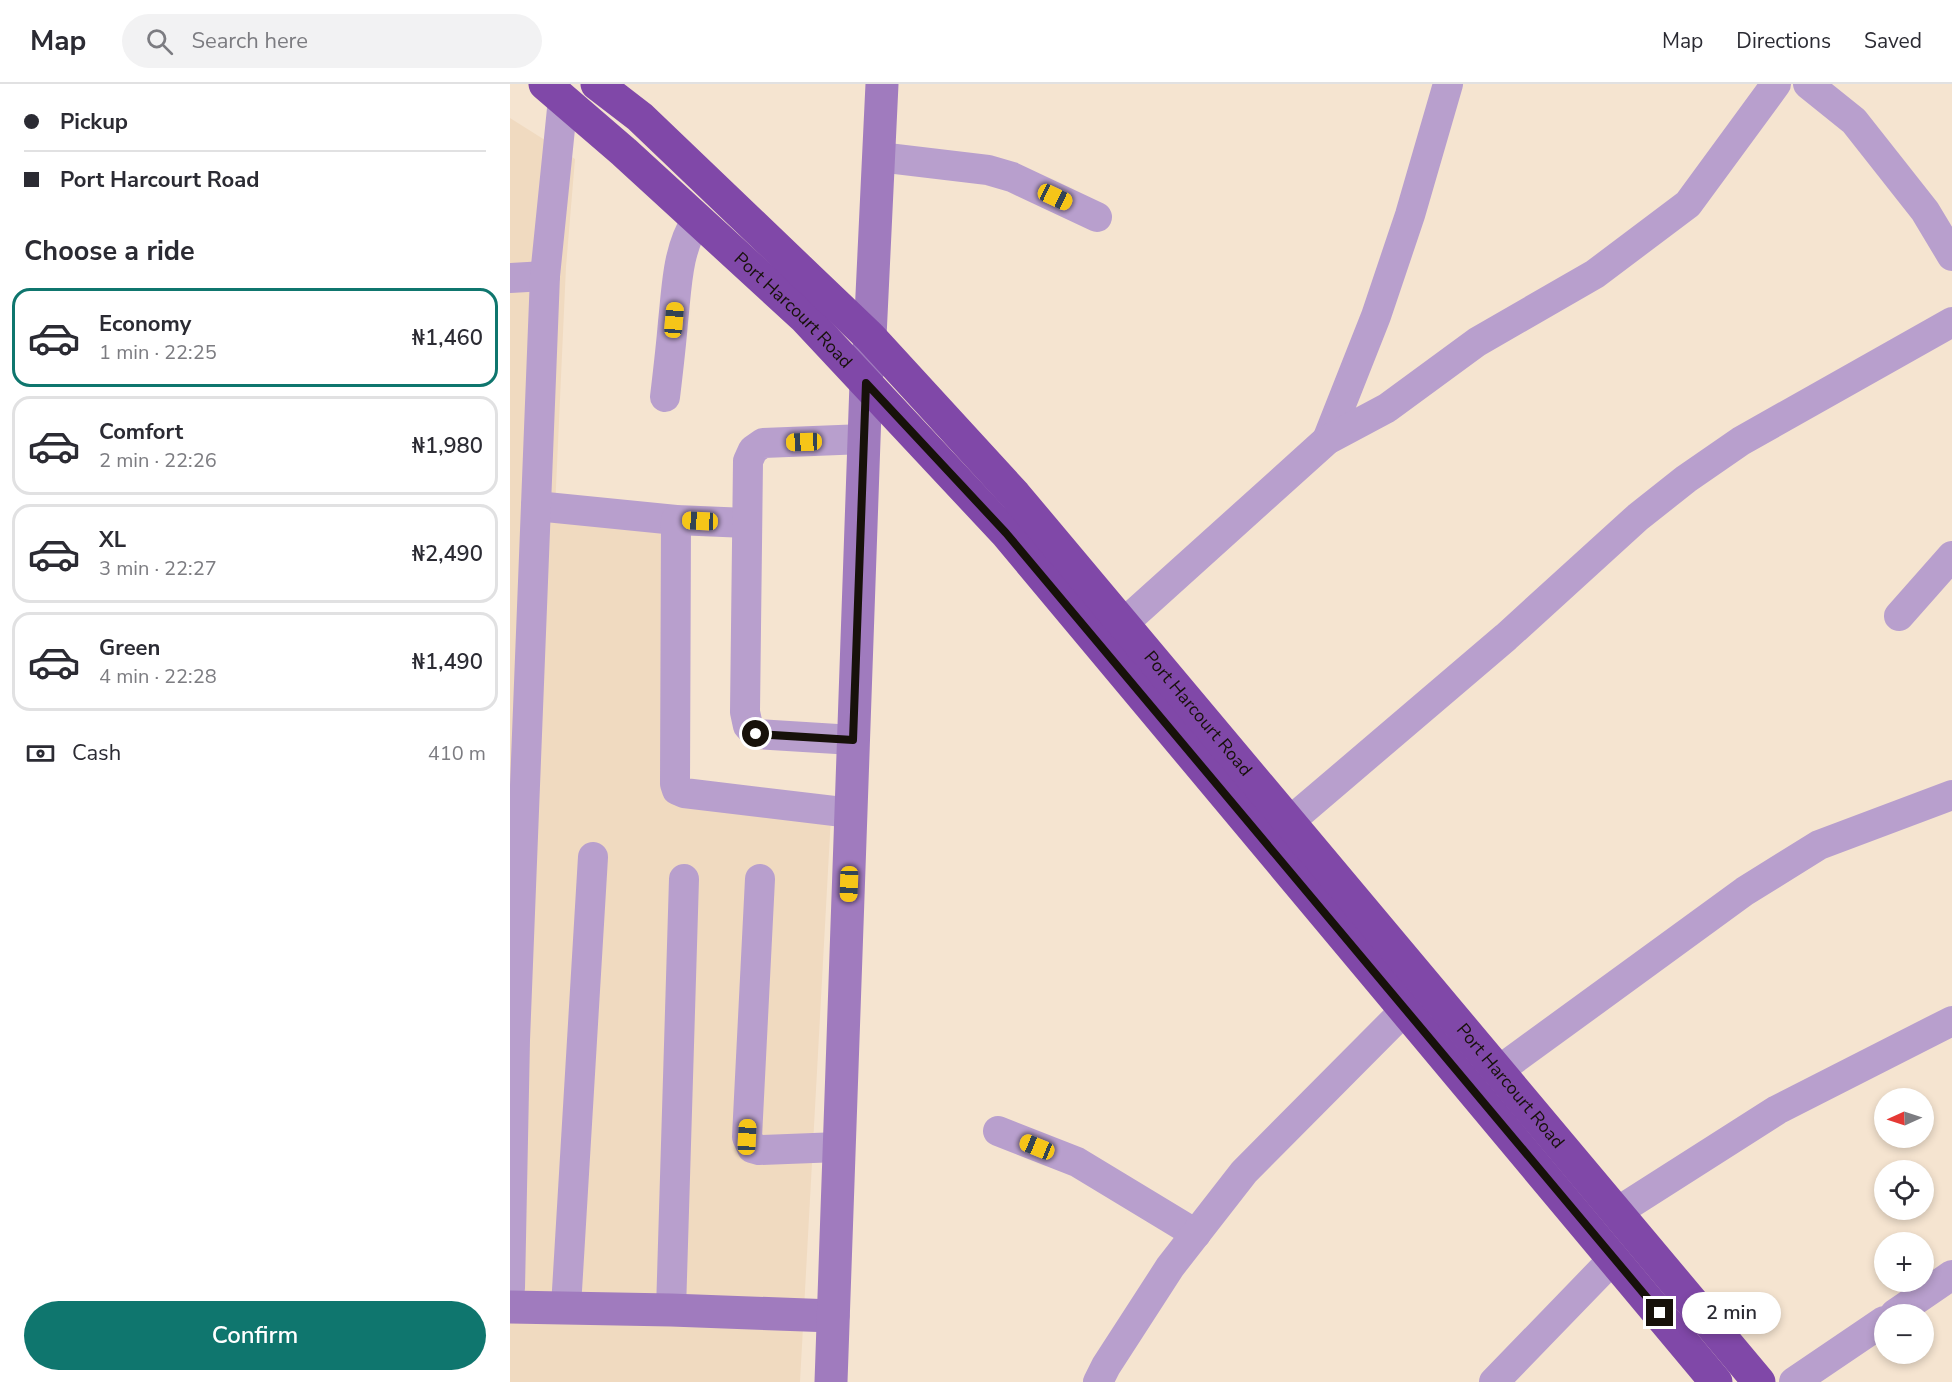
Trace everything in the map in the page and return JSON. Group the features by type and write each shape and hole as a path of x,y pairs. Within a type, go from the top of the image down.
{"highway":[{"name":"Port Harcourt Road","path":"597,84 640,117 870,337 1015,495 1759,1382"},
{"name":"Port Harcourt Road","path":"554,92 804,317 1006,533 1716,1382"}],"street":[{"path":"831,1382 866,383 882,84"},
{"path":"1327,440 1376,316 1410,215 1448,84"},
{"path":"1124,623 1327,440 1388,408 1477,342 1595,274 1688,204 1776,84"},
{"path":"1808,84 1854,121 1924,211 1952,256"},
{"path":"510,1288 515,1040 554,92"},
{"path":"879,157 988,170 1012,177 1097,217"},
{"path":"665,397 677,273 690,230 697,219"},
{"path":"510,279 545,276"},
{"path":"1289,822 1506,637 1638,517 1686,479 1741,441 1952,322"},
{"path":"853,740 756,734 748,726 745,712 748,461 753,450 763,443 864,439"},
{"path":"536,506 676,520 747,523"},
{"path":"676,520 675,784 677,790 684,793 851,813"},
{"path":"1899,616 1952,556"},
{"path":"1498,1071 1745,891 1819,845 1952,795"},
{"path":"566,1307 593,857"},
{"path":"671,1310 684,879"},
{"path":"760,879 747,1137 752,1148 759,1150 839,1147"},
{"path":"1098,1382 1164,1277 1244,1172 1406,1009"},
{"path":"1617,1212 1777,1110 1952,1021"},
{"path":"998,1131 1077,1162 1196,1234"},
{"path":"1494,1382 1614,1258"},
{"path":"1910,1304 1952,1275"},
{"path":"510,1307 833,1316"},
{"path":"1794,1382 1874,1328"}],"shaded area":[{"path":"510,118 575,159 566,267 555,509 675,525 670,790 831,816 800,1382 510,1382"}],"route":[{"path":"756,734 853,740 866,383 1006,533 1660,1313"}]}
